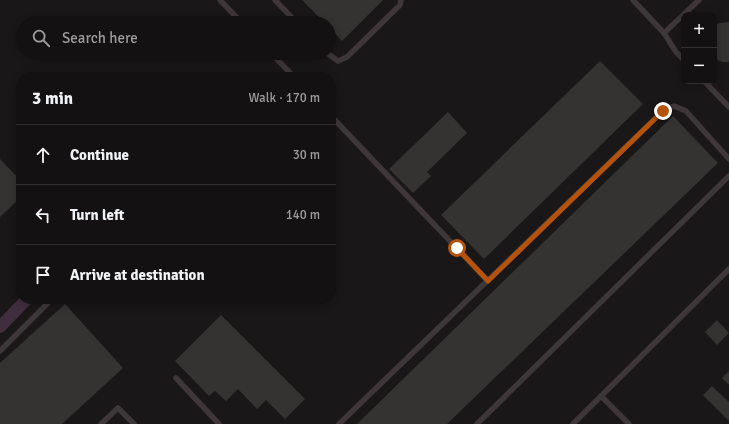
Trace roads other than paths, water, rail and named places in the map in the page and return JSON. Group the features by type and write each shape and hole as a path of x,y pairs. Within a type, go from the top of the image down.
{"lane":[{"path":"275,0 290,16"},
{"path":"336,60 338,61 347,57 400,5 401,0"},
{"path":"633,0 664,33 681,57"},
{"path":"664,33 699,0"},
{"path":"223,1 236,16"},
{"path":"278,60 289,72"},
{"path":"707,84 729,107"},
{"path":"339,424 663,111 674,106 686,112 729,159"},
{"path":"336,121 488,281"},
{"path":"477,424 729,176"},
{"path":"573,424 729,269"},
{"path":"0,351 47,304"},
{"path":"176,378 219,424"},
{"path":"601,396 629,424"},
{"path":"101,424 118,408 134,424"}],"waterway":[{"path":"0,327 22,304"}]}
